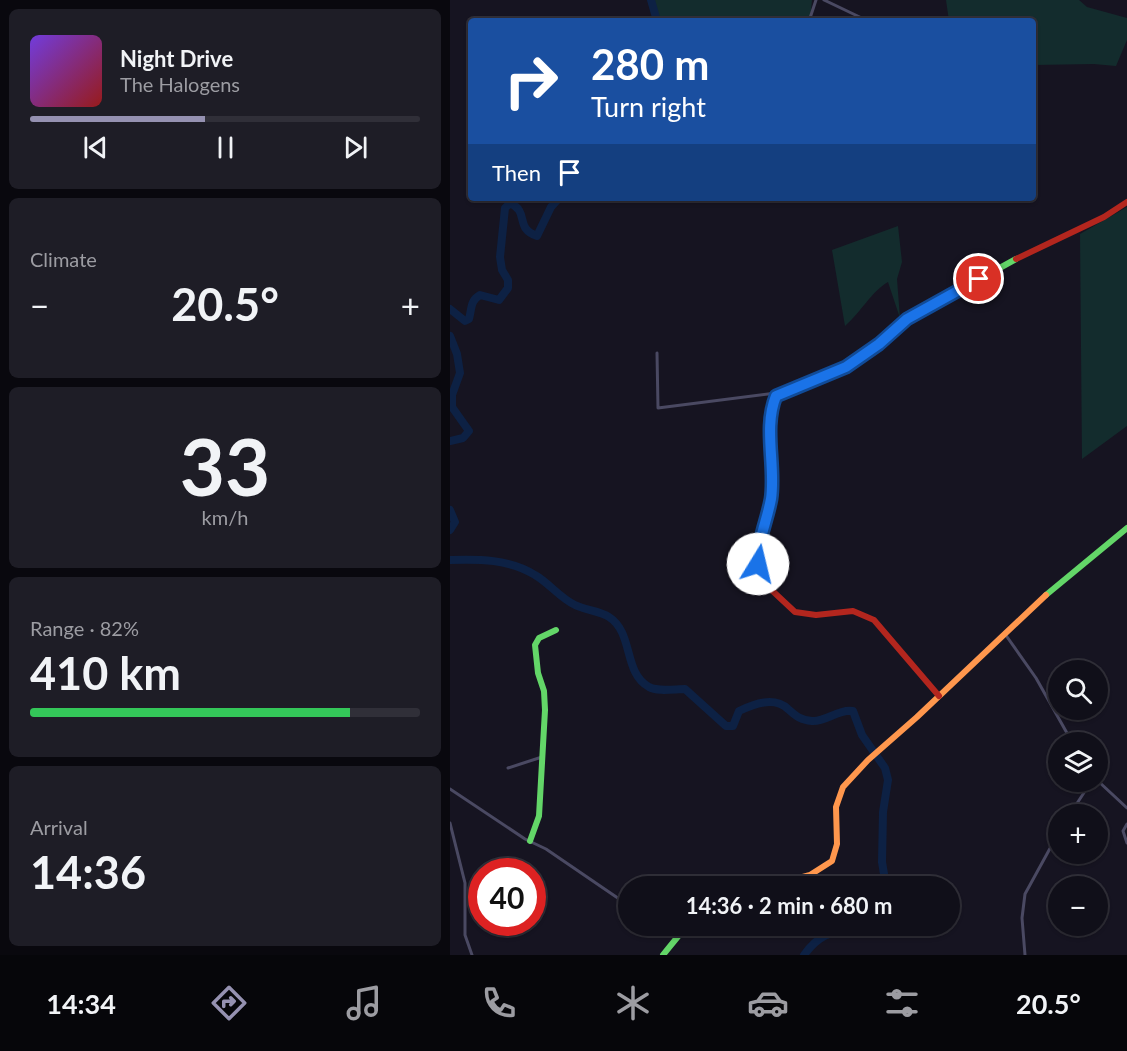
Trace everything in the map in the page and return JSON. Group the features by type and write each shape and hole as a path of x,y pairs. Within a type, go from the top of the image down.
{"street":[{"path":"809,18 816,0"},
{"path":"824,0 862,18"},
{"path":"657,353 657,408 776,395 846,367 879,344 907,319 1000,266 1104,218 1127,202"},
{"path":"776,395 771,417 771,497 758,555 764,583 795,612 815,615 851,610 864,612 881,628 939,696"},
{"path":"806,876 832,861 837,849 835,813 839,795 868,760 939,696 1032,606 1127,528"},
{"path":"530,841 539,816 544,691 538,673 536,641 556,630"},
{"path":"1005,634 1036,678 1066,732"},
{"path":"508,768 542,757"},
{"path":"450,789 546,849 618,898"},
{"path":"1108,790 1127,808"},
{"path":"450,822 465,883 465,934 472,955"},
{"path":"1127,824 1123,831 1127,843"},
{"path":"1025,955 1022,918 1025,894 1048,852"},
{"path":"663,955 674,936"}],"green space":[{"path":"651,0 812,0 810,18 656,18"},
{"path":"946,0 1079,0 1087,7 1127,18 1127,40 1116,66 1036,65 1036,18 949,18"},
{"path":"1127,207 1127,426 1082,459 1080,234"},
{"path":"898,226 902,262 897,279 900,318 888,282 845,326 832,250"}],"waterway":[{"path":"651,0 656,18"},
{"path":"450,309 465,321 469,319 472,305 477,297 480,295 499,300 508,288 508,280 502,270 500,257 505,208 510,203 516,207 526,229 537,236 556,201"},
{"path":"450,336 457,354 460,373 452,395 452,407 469,431 463,438 450,441"},
{"path":"450,510 455,522 450,530"},
{"path":"450,560 483,560 515,566 540,578 559,595 579,607 609,617 622,633 635,672 641,681 657,689 685,689 726,726 733,726 739,711 764,702 777,703 798,717 812,721 853,711 862,735 885,768 888,780 883,812 882,862 884,876"},
{"path":"804,955 817,940 824,936"}],"traffic: fast":[{"path":"821,377 846,367 879,344 907,319 1016,259"},
{"path":"1046,595 1127,528"},
{"path":"530,841 539,816 545,710 544,691 538,673 535,645 539,638 556,630"},
{"path":"663,955 678,936"}],"traffic: slow":[{"path":"806,876 832,861 837,844 836,807 843,787 868,760 1046,595"}],"traffic: jam":[{"path":"1016,259 1104,217 1127,202"},
{"path":"821,377 776,396 771,417 771,497 759,545 758,564 764,583 795,612 816,615 853,611 874,620 939,696"}],"route":[{"path":"758,564 759,545 771,497 771,417 776,396 846,367 879,344 907,319 979,279"}]}
